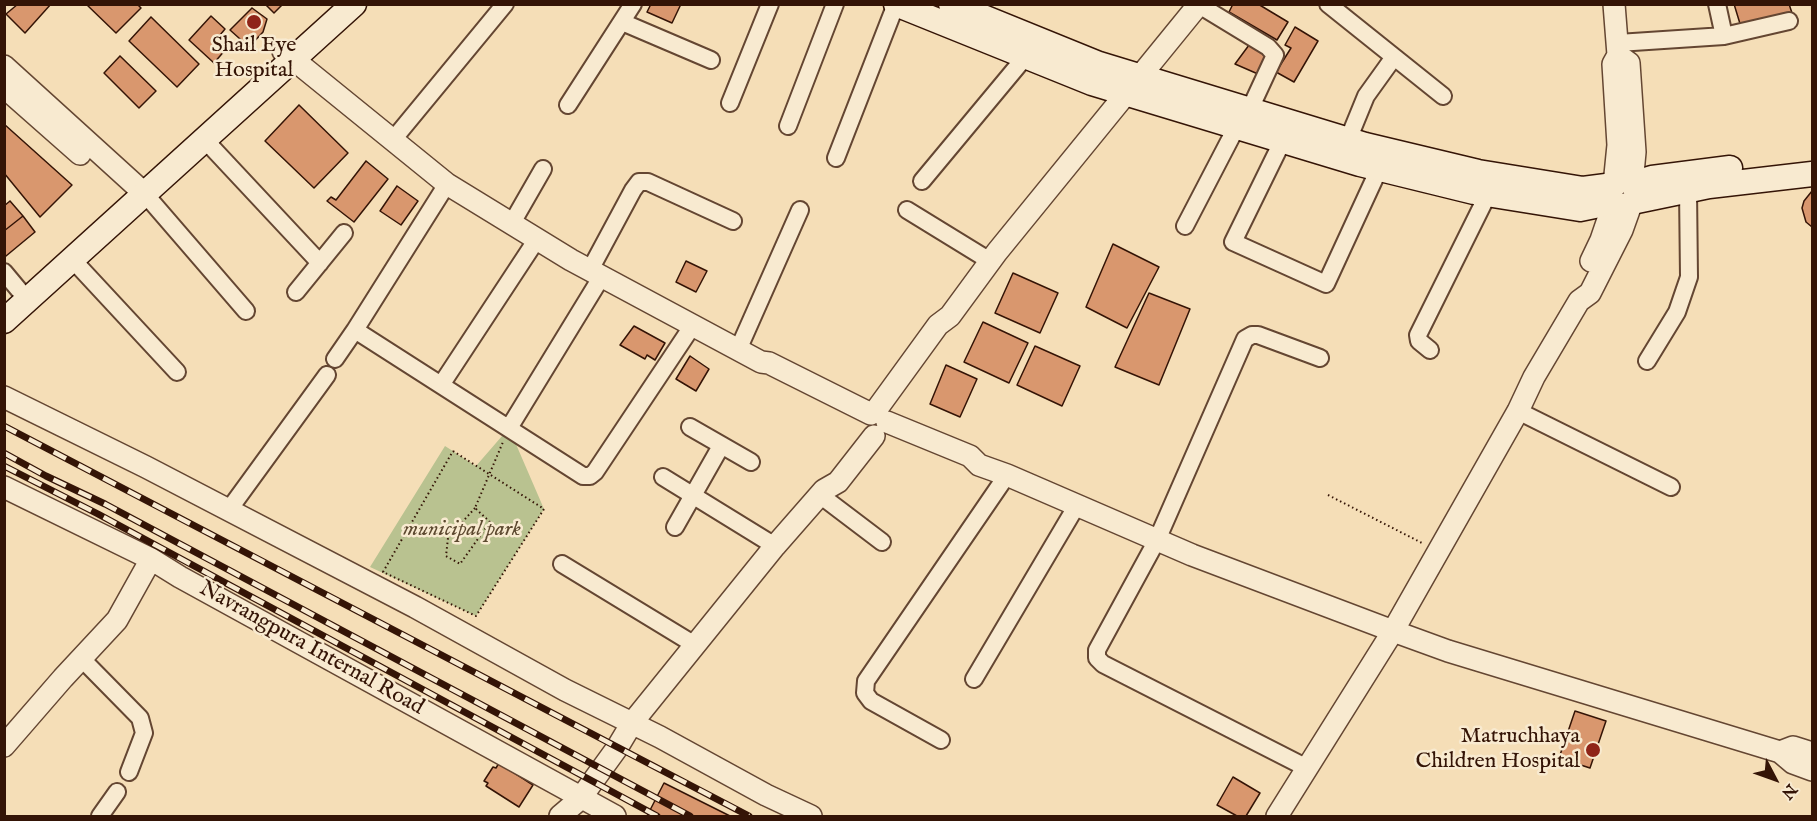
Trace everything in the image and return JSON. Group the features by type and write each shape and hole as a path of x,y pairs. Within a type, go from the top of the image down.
{"main road":[{"path":"9,288 205,140 334,4"},
{"path":"4,321 72,259 134,194 288,55 354,4"},
{"path":"896,4 1092,83 1133,84"},
{"path":"951,4 1099,64 1133,84 1243,117 1478,172 1623,193 1689,190 1812,174"},
{"path":"1243,117 1283,140 1379,169 1488,194 1580,208 1623,193 1652,178 1706,170 1812,160"}],"street":[{"path":"392,141 505,4"},
{"path":"568,105 633,4"},
{"path":"730,103 770,4"},
{"path":"788,126 835,4"},
{"path":"836,158 896,4"},
{"path":"1328,4 1443,96"},
{"path":"1277,816 1393,631 1518,411 1534,376 1579,301 1579,285 1623,193 1613,64 1618,49 1614,4"},
{"path":"1717,4 1724,36"},
{"path":"560,816 580,798 617,748 632,723 775,546 822,493 838,482 938,325 950,316 990,261 1199,5 1268,47 1275,55 1185,226"},
{"path":"1618,49 1724,36 1789,21"},
{"path":"622,22 711,60"},
{"path":"288,55 447,184 596,273 761,362 765,370 964,467 979,465 1007,475 1191,555 1448,651 1780,752 1793,763 1812,770"},
{"path":"922,181 1026,56"},
{"path":"1348,140 1366,96 1394,57"},
{"path":"4,66 134,194 246,311"},
{"path":"4,87 134,194"},
{"path":"205,140 320,263"},
{"path":"1283,140 1233,242 1326,284 1379,169"},
{"path":"512,223 543,169"},
{"path":"509,428 596,273 633,190 639,182 648,182 733,221"},
{"path":"335,358 447,184"},
{"path":"1647,362 1677,312 1689,277 1689,190"},
{"path":"1430,350 1419,341 1418,335 1488,194"},
{"path":"738,350 800,210"},
{"path":"907,210 990,261"},
{"path":"296,291 344,233"},
{"path":"441,385 537,238"},
{"path":"72,259 177,372"},
{"path":"355,330 583,476 590,476 595,472 693,325"},
{"path":"1307,768 1104,664 1097,658 1097,650 1157,540 1245,339 1252,334 1258,335 1320,358"},
{"path":"228,511 327,375"},
{"path":"4,397 146,467 415,607 555,684 811,816"},
{"path":"1518,411 1671,487"},
{"path":"690,427 751,462"},
{"path":"675,527 721,446"},
{"path":"941,740 871,700 865,693 866,681 1007,475"},
{"path":"663,477 775,546"},
{"name":"Navrangpura Internal Road","path":"4,487 151,558 180,577 615,816"},
{"path":"822,493 882,542"},
{"path":"974,679 1077,505"},
{"path":"4,746 117,620 151,558"},
{"path":"562,564 695,645"},
{"path":"81,658 140,718 144,733 129,772"},
{"path":"1780,752 1793,747 1812,753"},
{"path":"100,816 117,792"}],"path":[{"path":"475,508 490,522 460,564 446,556 448,538 475,508 509,428"},
{"path":"453,451 476,466 544,509 476,616 382,572 453,451"},
{"path":"1328,495 1438,551"}],"green space":[{"name":"municipal park","path":"509,428 544,509 476,616 370,567 445,446 476,466"}],"building":[{"path":"18,4 51,4 25,33 6,14"},
{"path":"86,4 137,4 141,8 116,33"},
{"path":"265,4 283,4 274,13"},
{"path":"651,4 681,4 672,23 647,12"},
{"path":"1233,4 1258,4 1288,22 1277,40 1229,12"},
{"path":"1734,4 1789,4 1792,13 1741,27"},
{"path":"252,8 267,19 263,32 249,47 230,30"},
{"path":"211,16 225,29 216,40 226,49 214,63 189,40"},
{"path":"151,17 199,64 177,87 129,41"},
{"path":"1295,27 1318,41 1294,82 1276,72 1291,48 1285,45"},
{"path":"1252,41 1272,53 1258,74 1235,64"},
{"path":"120,56 156,91 139,108 104,73"},
{"path":"299,105 348,153 314,188 265,141"},
{"path":"4,124 72,185 40,217 4,173"},
{"path":"366,161 388,179 354,222 327,201 331,197 336,200"},
{"path":"397,186 418,201 401,225 380,211"},
{"path":"1812,191 1812,227 1806,222 1802,208 1804,201"},
{"path":"10,201 23,216 4,231 4,206"},
{"path":"23,216 35,232 6,256 4,254 4,231"},
{"path":"1113,244 1159,267 1127,328 1086,307"},
{"path":"686,261 707,271 696,292 676,282"},
{"path":"1013,273 1058,293 1040,333 995,313"},
{"path":"1149,293 1190,309 1159,385 1115,367"},
{"path":"983,322 1028,343 1009,383 964,362"},
{"path":"634,326 665,343 655,360 647,355 645,359 620,345"},
{"path":"1035,346 1080,366 1062,406 1017,385"},
{"path":"690,356 709,369 696,391 676,379"},
{"path":"946,365 977,379 960,417 930,404"},
{"path":"1575,711 1606,721 1590,768 1559,758"},
{"path":"499,763 533,785 519,807 486,786 488,783 484,781 493,767 496,768"},
{"path":"1233,777 1260,793 1246,816 1237,816 1217,805"},
{"path":"664,783 730,816 647,816"}],"railway":[{"path":"4,426 749,816"},
{"path":"4,453 105,504 690,816"},
{"path":"4,466 98,514 657,816"}],"place":[{"name":"Shail Eye Hospital","path":"254,22"},
{"name":"Matruchhaya Children Hospital","path":"1593,750"}]}
